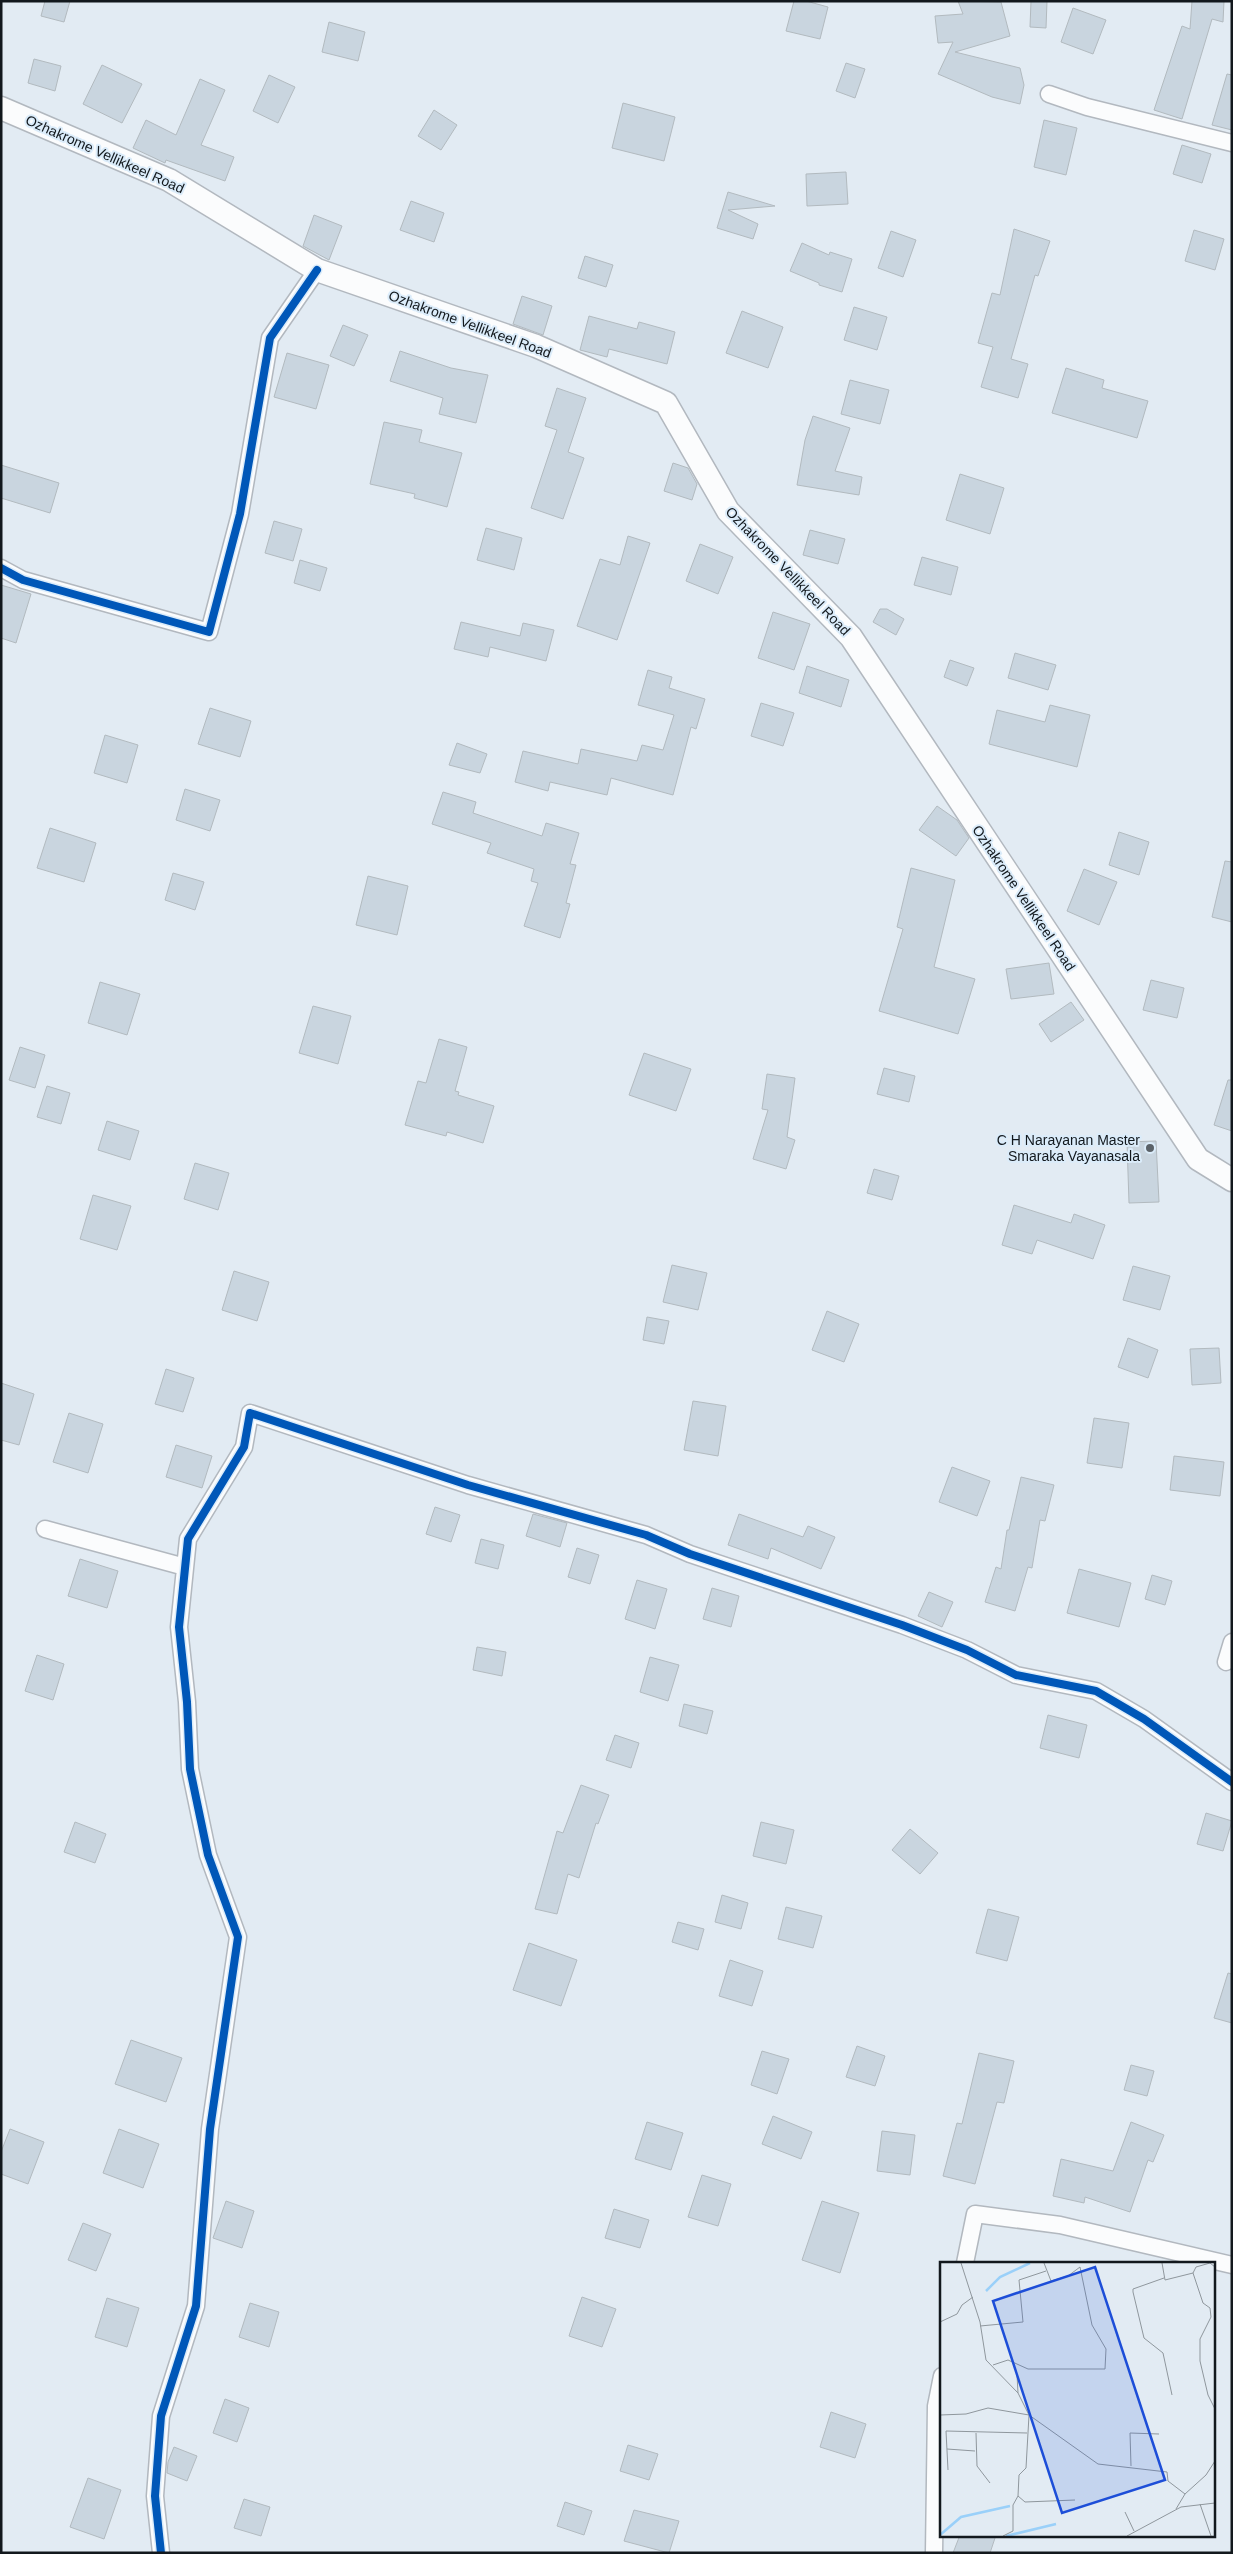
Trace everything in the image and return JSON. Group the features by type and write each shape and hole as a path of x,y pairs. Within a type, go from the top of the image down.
{"main road":[{"name":"Ozhakrome Vellikkeel Road","path":"1,108 169,180 317,270 536,346 666,403 728,511 851,637 1198,1159 1232,1180"}],"street":[{"path":"1049,94 1117,115 1232,143"},
{"path":"1,568 23,580 209,632 240,514 270,338 317,270"},
{"path":"161,2553 154,2496 161,2416 196,2306 210,2129 238,1937 208,1855 190,1769 187,1702 179,1626 188,1539 244,1447 250,1413 468,1485 646,1535 690,1554 902,1625 967,1650 1016,1675 1096,1691 1144,1719 1232,1782"},
{"path":"44,1529 185,1567"},
{"path":"1226,1662 1232,1642"},
{"path":"965,2262 975,2214 1060,2225 1232,2265"},
{"path":"934,2553 936,2406 940,2386"}],"building":[{"path":"45,1 70,1 64,22 41,16"},
{"path":"794,1 806,1 828,7 820,39 786,31"},
{"path":"958,1 1001,2 1010,36 955,52 1020,68 1024,85 1020,104 992,97 938,74 953,42 938,43 935,16 963,14"},
{"path":"1031,1 1047,1 1046,28 1030,27"},
{"path":"1192,1 1224,1 1223,22 1212,19 1182,119 1154,110 1182,26 1190,29"},
{"path":"1073,8 1106,20 1093,54 1061,42"},
{"path":"329,22 365,32 358,61 322,52"},
{"path":"34,59 61,66 55,91 28,83"},
{"path":"846,63 865,69 855,98 836,91"},
{"path":"102,65 142,84 122,123 83,104"},
{"path":"1227,74 1232,75 1232,130 1212,125"},
{"path":"269,75 295,87 278,123 253,111"},
{"path":"200,79 225,90 201,145 234,157 225,181 166,160 165,163 133,148 146,120 176,135"},
{"path":"623,103 675,117 664,161 612,148"},
{"path":"434,110 457,125 441,150 418,136"},
{"path":"1044,120 1077,128 1066,175 1034,167"},
{"path":"1182,145 1211,154 1202,183 1173,174"},
{"path":"846,172 848,204 807,206 806,174"},
{"path":"728,192 775,206 728,210 758,224 753,239 717,228"},
{"path":"411,201 444,213 434,242 400,230"},
{"path":"314,215 342,226 329,260 303,246"},
{"path":"1014,229 1050,241 1038,276 1035,275 1011,359 1028,364 1018,398 981,387 993,347 978,343 992,293 1000,295"},
{"path":"1194,230 1224,239 1215,270 1185,261"},
{"path":"891,231 916,240 903,277 878,268"},
{"path":"802,243 829,255 830,252 852,259 842,292 819,285 819,283 790,271"},
{"path":"585,256 613,265 606,287 578,278"},
{"path":"522,296 552,306 543,335 513,324"},
{"path":"854,307 887,317 877,350 844,340"},
{"path":"742,311 783,327 768,368 726,353"},
{"path":"589,316 637,329 639,322 675,332 667,364 609,349 607,357 580,350"},
{"path":"343,325 368,335 354,366 330,356"},
{"path":"400,351 451,368 488,375 476,423 439,414 443,398 390,381"},
{"path":"287,353 329,365 316,409 274,397"},
{"path":"1066,368 1104,380 1102,388 1148,401 1137,438 1052,413"},
{"path":"850,380 889,390 880,424 841,414"},
{"path":"557,388 586,398 568,452 584,458 563,519 531,508 557,430 545,426"},
{"path":"813,416 850,428 835,471 862,477 859,495 797,485 805,440"},
{"path":"384,422 422,430 419,442 462,453 447,507 414,498 415,494 370,484"},
{"path":"673,463 688,468 697,484 692,500 664,491"},
{"path":"1,465 59,483 50,513 1,498"},
{"path":"960,474 1004,488 990,534 946,520"},
{"path":"274,521 302,529 293,561 265,553"},
{"path":"486,528 522,538 514,570 477,560"},
{"path":"810,530 845,539 838,564 803,555"},
{"path":"628,536 650,543 617,640 577,626 600,559 620,565"},
{"path":"700,544 733,557 718,594 686,581"},
{"path":"922,557 958,567 951,595 914,585"},
{"path":"300,560 327,568 320,591 294,583"},
{"path":"1,585 31,594 16,643 1,638"},
{"path":"880,609 887,609 904,619 896,635 873,622"},
{"path":"773,612 810,624 794,670 758,658"},
{"path":"461,622 520,636 523,623 554,630 546,661 490,647 488,657 454,649"},
{"path":"1015,653 1056,665 1048,690 1008,678"},
{"path":"950,660 974,668 967,686 944,677"},
{"path":"807,666 849,680 841,707 799,693"},
{"path":"648,670 672,677 669,688 705,699 696,729 691,727 673,795 611,778 607,795 550,782 548,791 515,782 523,751 578,764 581,749 637,761 642,745 663,750 674,715 638,705"},
{"path":"761,703 794,713 783,746 751,736"},
{"path":"1050,705 1090,715 1077,767 989,744 997,710 1045,722"},
{"path":"210,708 251,721 240,757 198,744"},
{"path":"105,735 138,745 127,783 94,773"},
{"path":"457,743 487,754 480,773 449,765"},
{"path":"185,789 220,800 210,831 176,820"},
{"path":"443,792 476,802 473,813 542,836 546,823 579,833 570,864 576,865 566,903 570,904 560,938 524,926 538,883 531,881 534,869 487,853 491,843 432,824"},
{"path":"937,806 957,820 969,838 956,856 919,830"},
{"path":"50,828 96,843 84,882 37,868"},
{"path":"1119,832 1149,842 1139,875 1109,865"},
{"path":"1225,861 1232,862 1232,922 1212,917"},
{"path":"911,868 955,880 934,967 975,979 958,1034 879,1011 903,929 897,927"},
{"path":"1084,869 1117,882 1099,925 1067,911"},
{"path":"173,873 204,882 195,910 165,900"},
{"path":"368,876 408,886 397,935 356,925"},
{"path":"1049,963 1054,994 1011,999 1006,969"},
{"path":"1151,980 1184,988 1177,1018 1143,1010"},
{"path":"100,982 140,994 127,1035 88,1023"},
{"path":"1071,1002 1084,1020 1051,1042 1039,1024"},
{"path":"313,1006 351,1016 338,1064 299,1053"},
{"path":"439,1039 467,1047 455,1091 459,1092 458,1095 494,1106 483,1143 447,1132 446,1136 405,1125 418,1081 426,1083"},
{"path":"20,1047 45,1055 35,1088 9,1080"},
{"path":"644,1053 691,1069 676,1111 629,1095"},
{"path":"884,1068 915,1076 909,1102 877,1094"},
{"path":"767,1074 795,1078 787,1137 795,1140 786,1169 753,1159 768,1110 762,1109"},
{"path":"1228,1080 1232,1080 1232,1131 1214,1125"},
{"path":"47,1086 70,1093 61,1124 37,1117"},
{"path":"107,1121 139,1131 130,1160 98,1150"},
{"path":"1156,1141 1159,1202 1129,1203 1127,1142"},
{"path":"195,1163 229,1173 218,1210 184,1199"},
{"path":"874,1169 899,1176 892,1200 867,1193"},
{"path":"93,1195 131,1206 117,1250 80,1239"},
{"path":"1014,1205 1071,1223 1074,1214 1105,1225 1093,1259 1037,1240 1032,1254 1002,1245"},
{"path":"672,1265 707,1273 698,1310 663,1302"},
{"path":"1133,1266 1170,1276 1160,1310 1123,1300"},
{"path":"234,1271 269,1282 257,1321 222,1310"},
{"path":"827,1311 859,1324 844,1362 812,1350"},
{"path":"647,1317 669,1321 664,1344 643,1340"},
{"path":"1128,1338 1158,1350 1148,1378 1118,1367"},
{"path":"1219,1348 1221,1383 1192,1385 1190,1349"},
{"path":"166,1369 194,1378 183,1412 155,1404"},
{"path":"1,1383 34,1394 19,1445 1,1440"},
{"path":"693,1401 726,1406 718,1456 684,1450"},
{"path":"69,1413 103,1424 88,1473 53,1462"},
{"path":"1094,1418 1129,1423 1122,1468 1087,1463"},
{"path":"176,1445 212,1456 202,1488 166,1477"},
{"path":"1174,1456 1224,1462 1220,1496 1170,1490"},
{"path":"952,1467 990,1481 977,1516 939,1502"},
{"path":"1021,1477 1054,1485 1045,1521 1040,1520 1032,1568 1028,1567 1015,1611 985,1602 996,1567 1001,1569 1007,1530 1009,1530"},
{"path":"435,1507 460,1515 451,1542 426,1534"},
{"path":"533,1514 567,1523 560,1547 526,1536"},
{"path":"739,1514 803,1537 808,1526 835,1537 821,1569 771,1548 768,1559 728,1545"},
{"path":"481,1539 504,1545 498,1569 475,1563"},
{"path":"577,1548 599,1555 590,1584 568,1577"},
{"path":"80,1559 118,1571 107,1608 68,1596"},
{"path":"1079,1569 1131,1583 1119,1627 1067,1613"},
{"path":"1152,1575 1172,1581 1165,1605 1145,1599"},
{"path":"637,1580 667,1589 655,1629 625,1619"},
{"path":"712,1588 739,1596 731,1627 703,1619"},
{"path":"929,1592 953,1602 942,1627 918,1616"},
{"path":"477,1647 506,1652 502,1676 473,1670"},
{"path":"37,1655 64,1664 53,1700 25,1691"},
{"path":"650,1657 679,1665 668,1701 640,1692"},
{"path":"684,1704 713,1711 707,1734 679,1726"},
{"path":"1048,1715 1087,1725 1079,1758 1040,1748"},
{"path":"615,1735 639,1743 631,1768 606,1760"},
{"path":"581,1785 609,1795 598,1824 596,1823 579,1878 568,1874 557,1914 535,1909 557,1831 563,1833"},
{"path":"1206,1813 1232,1821 1223,1851 1197,1844"},
{"path":"75,1822 106,1834 95,1863 64,1852"},
{"path":"761,1822 794,1830 786,1864 753,1856"},
{"path":"910,1829 938,1853 920,1874 892,1850"},
{"path":"722,1895 748,1903 741,1929 715,1922"},
{"path":"786,1907 822,1916 813,1948 778,1939"},
{"path":"988,1909 1019,1917 1007,1961 976,1953"},
{"path":"678,1922 704,1929 698,1950 672,1942"},
{"path":"529,1943 577,1960 561,2006 513,1990"},
{"path":"730,1960 763,1971 752,2006 719,1996"},
{"path":"1228,1973 1232,1974 1232,2023 1214,2018"},
{"path":"131,2040 182,2058 166,2102 115,2084"},
{"path":"857,2046 885,2056 875,2086 846,2077"},
{"path":"762,2051 789,2059 777,2094 751,2085"},
{"path":"979,2053 1014,2061 1004,2103 997,2102 975,2184 943,2176 957,2123 962,2124"},
{"path":"1131,2065 1154,2071 1147,2096 1124,2090"},
{"path":"773,2116 812,2132 801,2159 762,2144"},
{"path":"647,2122 683,2133 671,2170 635,2159"},
{"path":"1131,2122 1164,2135 1153,2162 1148,2160 1130,2212 1085,2197 1084,2203 1053,2196 1061,2159 1113,2171"},
{"path":"10,2129 44,2142 28,2184 1,2174 1,2152"},
{"path":"119,2129 159,2144 143,2188 103,2173"},
{"path":"882,2131 915,2135 910,2175 877,2171"},
{"path":"702,2175 731,2184 718,2226 688,2217"},
{"path":"226,2201 254,2211 242,2248 213,2238"},
{"path":"822,2201 859,2213 840,2273 802,2260"},
{"path":"614,2209 649,2220 640,2248 605,2238"},
{"path":"83,2223 111,2234 96,2271 68,2260"},
{"path":"582,2297 616,2309 602,2347 569,2336"},
{"path":"107,2298 139,2308 127,2347 95,2337"},
{"path":"250,2303 279,2312 269,2347 239,2337"},
{"path":"225,2399 249,2408 237,2442 213,2433"},
{"path":"831,2412 866,2424 855,2458 820,2447"},
{"path":"628,2445 658,2454 649,2480 620,2471"},
{"path":"174,2447 197,2456 187,2481 167,2473 168,2462"},
{"path":"88,2478 121,2490 104,2539 70,2527"},
{"path":"244,2499 270,2507 261,2536 234,2528"},
{"path":"565,2502 592,2511 584,2535 557,2526"},
{"path":"634,2510 679,2521 669,2553 624,2541"},
{"path":"960,2536 996,2536 990,2553 953,2553"}],"cycle path":[{"path":"1,568 23,580 209,632 240,514 270,338 317,270"},
{"path":"161,2553 155,2496 161,2416 196,2306 210,2129 238,1937 208,1855 190,1769 187,1702 179,1627 188,1539 244,1447 250,1413 468,1485 646,1535 690,1554 902,1625 967,1650 1016,1675 1096,1691 1144,1719 1232,1782"}],"place":[{"name":"C H Narayanan Master Smaraka Vayanasala","path":"1150,1148"}]}
